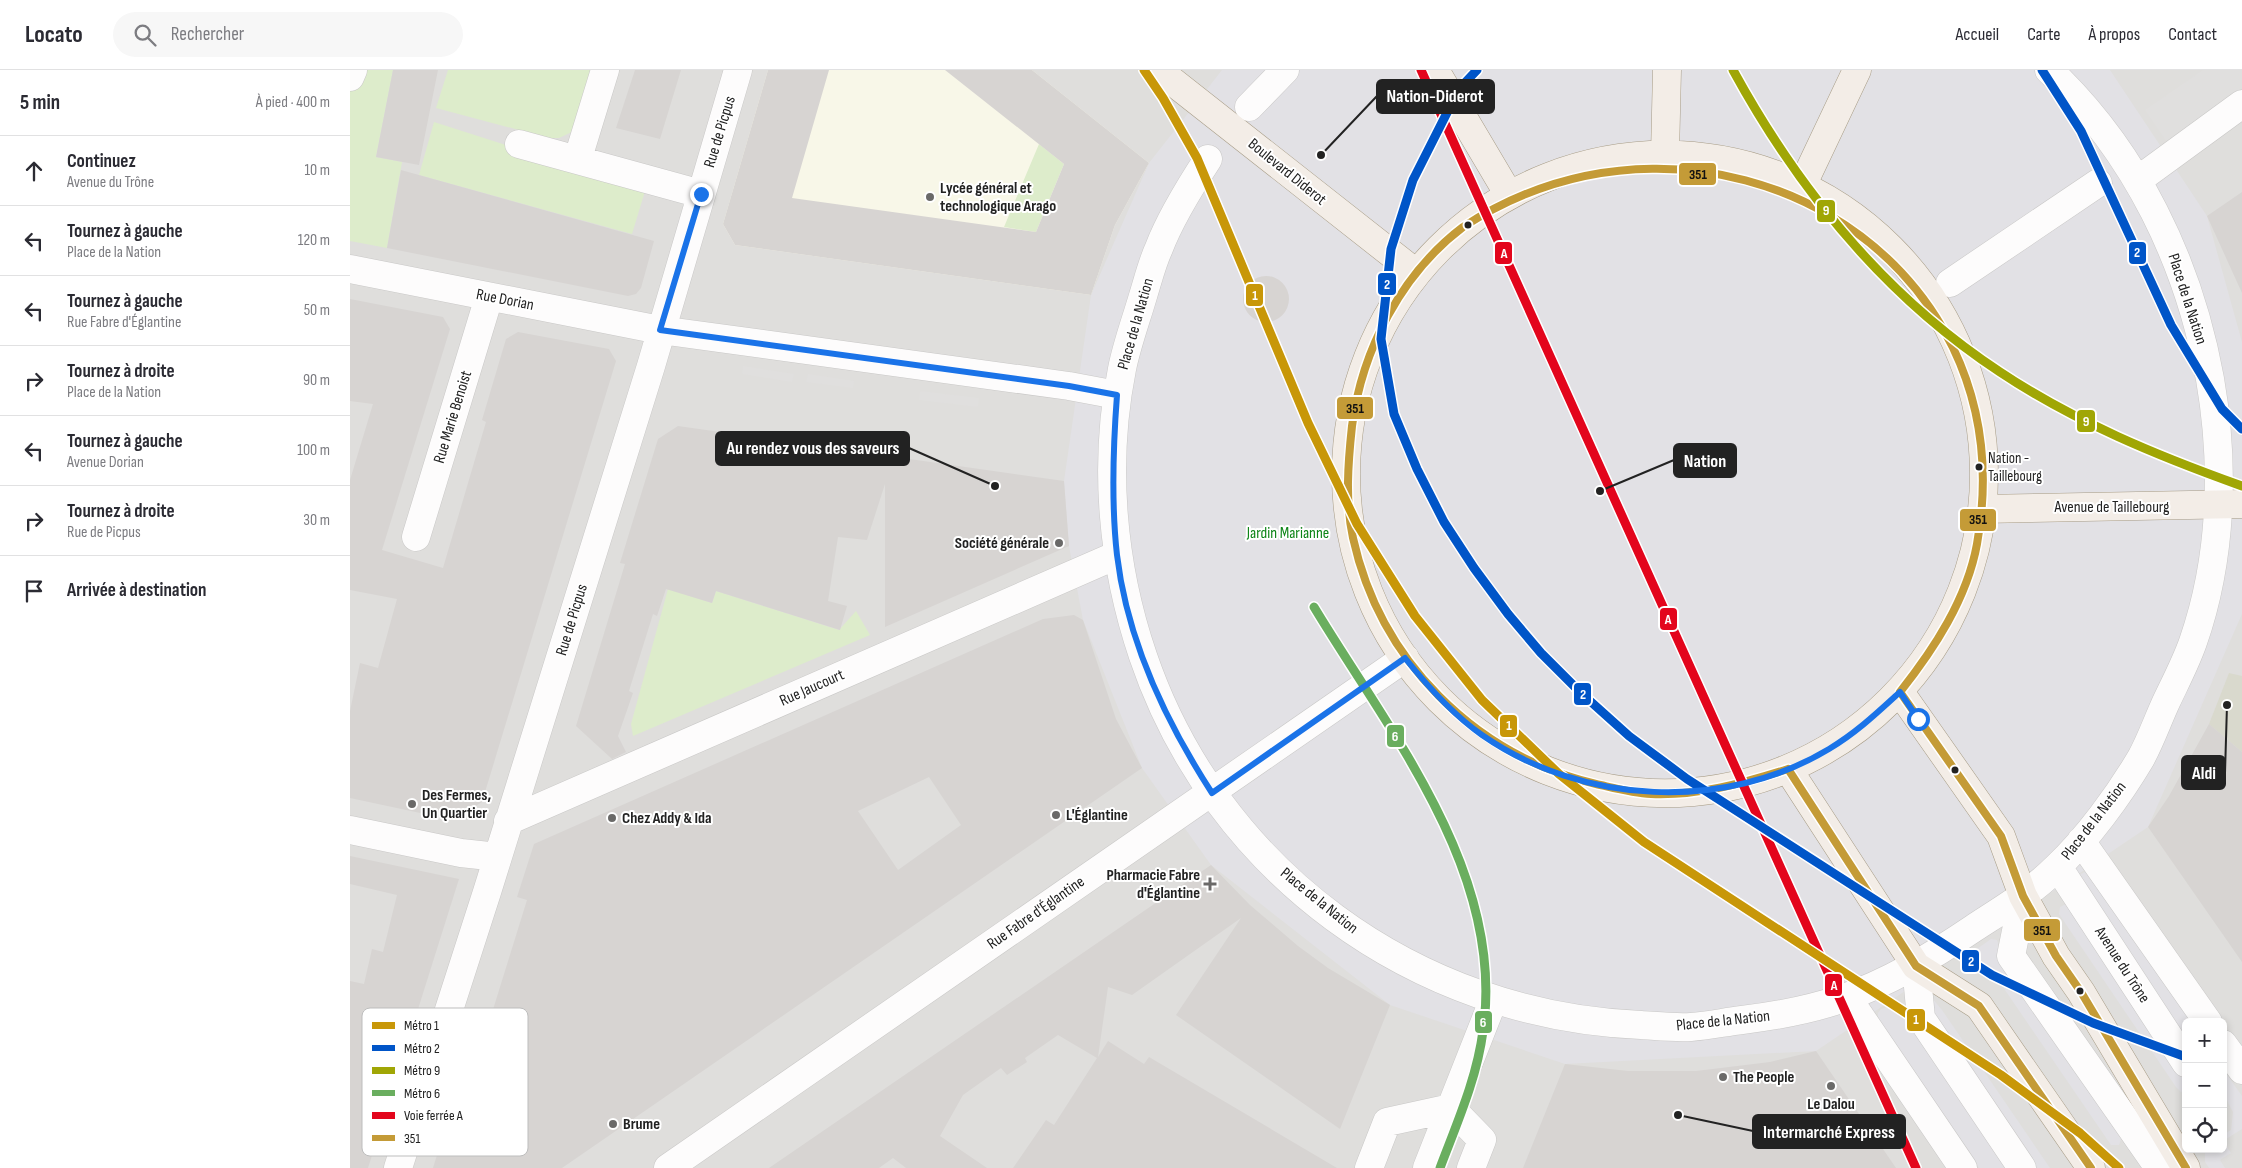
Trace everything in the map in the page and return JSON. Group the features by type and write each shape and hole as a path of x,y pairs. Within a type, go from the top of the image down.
{"main road":[{"name":"Boulevard Diderot","path":"1158,70 1416,273"},
{"path":"1435,70 1509,195"},
{"path":"1665,155 1667,70"},
{"path":"1802,186 1857,70"},
{"path":"1665,155 1736,163 1802,186 1856,219 1894,252 1929,296 1956,345 1975,398 1984,453 1982,509 1976,546 1967,578 1949,619 1920,667 1900,692 1859,728 1829,749 1788,769 1737,786 1685,793 1633,792 1572,779 1530,763 1482,735 1440,700 1405,658 1380,616 1361,571 1350,523 1346,474 1350,425 1363,371 1385,320 1416,273 1459,230 1509,195 1560,172 1624,157 1665,155"},
{"name":"Avenue de Taillebourg","path":"1982,509 2230,505"},
{"path":"1900,692 2001,836 2023,896 2056,956 2081,992 2179,1162"},
{"path":"1788,769 1916,966 1979,1006 2091,1168"}],"street":[{"path":"350,77 353,70"},
{"path":"578,158 605,70"},
{"name":"Rue de Picpus","path":"449,1008 651,366 660,330 738,70"},
{"path":"1249,107 1285,70"},
{"name":"Place de la Nation","path":"1208,160 1160,244 1123,360 1117,395 1112,462 1117,555 1130,619 1152,682 1185,751 1212,793 1243,833 1294,885 1344,925 1402,961 1446,983 1493,1001 1536,1012 1597,1023 1690,1027 1773,1016 1846,997 1916,966 2023,896 2058,867 2081,841 2142,756 2193,642 2230,505 2216,414 2193,306 2158,218 2138,180 2092,117 2049,70"},
{"path":"2138,180 2242,104"},
{"path":"519,144 578,158 701,194"},
{"path":"1950,283 2098,182"},
{"name":"Rue Dorian","path":"350,269 660,330 1069,386 1117,395"},
{"name":"Rue Marie Benoist","path":"416,537 489,297"},
{"name":"Rue Jaucourt","path":"508,821 1117,555"},
{"name":"Rue Fabre d'Églantine","path":"668,1168 1405,658"},
{"path":"350,830 461,853 498,857"},
{"path":"2081,841 2205,1018"},
{"name":"Avenue du Trône","path":"2058,867 2182,1057"},
{"path":"2023,896 2011,956 2179,1162"},
{"path":"1916,966 1921,1018 2022,1168"},
{"path":"1846,997 1963,1168"},
{"path":"1427,1168 1493,1001"},
{"path":"2227,1049 2242,1070"},
{"path":"1369,1168 1387,1122 1451,1108"},
{"path":"1451,1108 1482,1140 1471,1168"},
{"name":"Rue de Picpus","path":"398,1168 402,1156"}],"shaded area":[{"path":"350,70 2242,70 2242,1168 350,1168"},
{"name":"Lycée général et technologique Arago","path":"768,70 1032,70 1149,163 1115,225 1091,295 735,245 723,224"},
{"path":"1222,70 2110,70 2207,216 2242,342 2242,614 2148,827 1816,1051 1565,1064 1390,1005 1211,865 1142,768 1083,620 1069,546 1064,481 1091,295 1149,163"},
{"path":"2203,70 2242,70 2242,94 2169,145 2145,110"},
{"path":"743,366 794,374 792,382 742,374"},
{"path":"808,374 854,381 853,388 806,382"},
{"path":"920,391 979,398 978,407 919,400"},
{"path":"2229,673 2242,676 2242,752 2209,724"},
{"path":"2087,871 2189,1018 2182,1018 2182,1033 2079,875"},
{"path":"2066,904 2182,1066 2182,1092 2176,1087 2059,914 2060,907"},
{"path":"1991,939 1997,940 2004,961 2122,1136 2119,1145 2111,1145 1989,968 1973,957 1974,951"},
{"path":"1923,997 1931,997 1942,1010 2050,1168 2033,1168"},
{"path":"1891,1006 1896,1007 1906,1020 2007,1168 1979,1168 1878,1020 1878,1013 1881,1009"},
{"path":"2227,1075 2242,1096 2242,1129 2227,1138 2227,1132 2231,1130 2233,1112 2227,1101"},
{"path":"2227,1147 2231,1153 2220,1160 2225,1168 2209,1168 2205,1162 2205,1153 2227,1153"}],"green space":[{"path":"353,70 393,70 376,157 402,162 387,248 350,241 350,77"},
{"path":"448,70 593,70 574,131 559,138 549,138 436,108"},
{"path":"434,122 509,146 508,153 645,191 632,234 419,175"},
{"path":"1039,144 1064,164 1036,232 1004,227"},
{"path":"668,589 712,603 716,591 839,630 856,611 870,635 633,736 631,724"}],"building":[{"path":"393,70 438,70 419,165 376,157"},
{"path":"635,70 681,70 660,139 616,128"},
{"path":"768,70 829,70 792,198 1036,232 1064,164 945,70 1032,70 1149,163 1115,225 1091,295 735,245 723,224"},
{"path":"401,170 654,241 641,288 636,294 628,296 387,248"},
{"path":"2242,192 2242,293 2207,216"},
{"path":"1271,276 1283,282 1288,290 1288,308 1283,316 1275,321 1261,322 1249,316 1244,308 1243,294 1249,282 1257,277"},
{"path":"350,299 443,317 450,329 382,550 443,568 486,422 482,420 506,339 518,332 609,349 616,361 482,802 453,820 350,798 350,711 360,663 378,668 397,599 350,590 350,480 373,404 350,401"},
{"path":"678,426 1064,481 1069,546 885,627 885,484 867,540 838,537 828,601 847,606 840,630 716,591 712,603 666,589 657,616 653,614 629,691 633,693 618,736 626,752 612,759 576,726 625,564 620,563 658,439"},
{"path":"1074,615 1083,620 1116,719 1142,768 562,1168 433,1168 437,1156 528,1156 528,1008 493,1008 527,900 517,897 534,844 1043,619","holes":["929,777 961,825 898,870 858,811"]},
{"path":"2209,724 2242,752 2242,962 2148,827 2169,796"},
{"path":"350,856 459,879 418,1008 362,1008 362,1156 372,1156 368,1168 350,1168 350,981 364,984 372,949 383,952 397,895 350,884"},
{"path":"1211,865 1250,905 1298,946 1328,968 1390,1005 1340,1129 1176,1015 1241,918 1132,995 1108,987 1098,1057 1108,1041 1144,1064 1149,1057 1337,1168 1013,1168 1046,1120 1054,1125 1097,1058 1058,1035 1025,1058 1027,1062 1007,1075 1001,1068 963,1095 940,1136 987,1168 906,1168 893,1158 879,1168 769,1168"},
{"path":"1816,1051 1896,1168 1523,1168 1565,1064 1628,1071 1696,1071 1770,1062"}],"metro line":[{"name":"1","path":"1144,70 1163,98 1197,158 1308,423 1357,524 1415,616 1482,700 1559,774 1644,842 2001,1075 2080,1133 2119,1168"},
{"name":"2","path":"1477,70 1459,89 1413,180 1391,249 1381,339 1394,414 1417,469 1444,522 1474,568 1508,614 1541,653 1580,692 1629,736 1687,779 1992,975 2093,1023 2182,1056"},
{"name":"9","path":"1733,70 1758,114 1786,157 1848,238 1919,310 1958,342 2028,390 2087,422 2179,463 2242,486"},
{"name":"2","path":"2042,70 2081,131 2171,325 2222,409 2242,429"},
{"name":"6","path":"1314,607 1376,704 1436,807 1460,861 1477,916 1485,973 1483,1031 1471,1083 1440,1168"}],"rail line":[{"name":"A","path":"1421,70 1916,1168"}],"transit line":[{"name":"351","path":"1788,769 1703,791 1669,794 1623,790 1596,784 1552,770 1510,750 1473,726 1439,696 1410,662 1385,624 1366,582 1350,524 1348,468 1357,398 1375,342 1403,291 1421,267 1463,227 1556,183 1652,169 1746,180 1830,216 1901,272 1953,348 1980,439 1977,544 1966,584 1937,641 1900,692"},
{"name":"351","path":"1900,692 2001,836 2023,896 2056,956 2081,992 2186,1168"},
{"name":"351","path":"1788,769 1916,966 1979,1006 2091,1168"}],"place":[{"name":"Nation-Diderot","path":"1321,155"},
{"name":"Lycée général et technologique Arago","path":"930,197"},
{"name":"Nation - Taillebourg","path":"1979,467"},
{"name":"Au rendez vous des saveurs","path":"995,486"},
{"name":"Nation","path":"1600,491"},
{"name":"Société générale","path":"1059,543"},
{"name":"Aldi","path":"2227,705"},
{"name":"Des Fermes, Un Quartier","path":"412,804"},
{"name":"L'Églantine","path":"1056,815"},
{"name":"Chez Addy & Ida","path":"612,818"},
{"name":"Pharmacie Fabre d'Églantine","path":"1210,884"},
{"name":"The People","path":"1723,1077"},
{"name":"Le Dalou","path":"1831,1086"},
{"name":"Intermarché Express","path":"1678,1115"},
{"name":"Brume","path":"613,1124"}],"route":[{"path":"701,194 660,330 1069,386 1117,395 1112,462 1117,555 1130,619 1152,682 1185,751 1212,793 1405,658 1440,700 1482,735 1530,763 1572,779 1633,792 1685,793 1737,786 1788,769 1829,749 1866,723 1900,692 1918,719"}],"park label":[{"name":"Jardin Marianne","path":"1288,533"}]}
